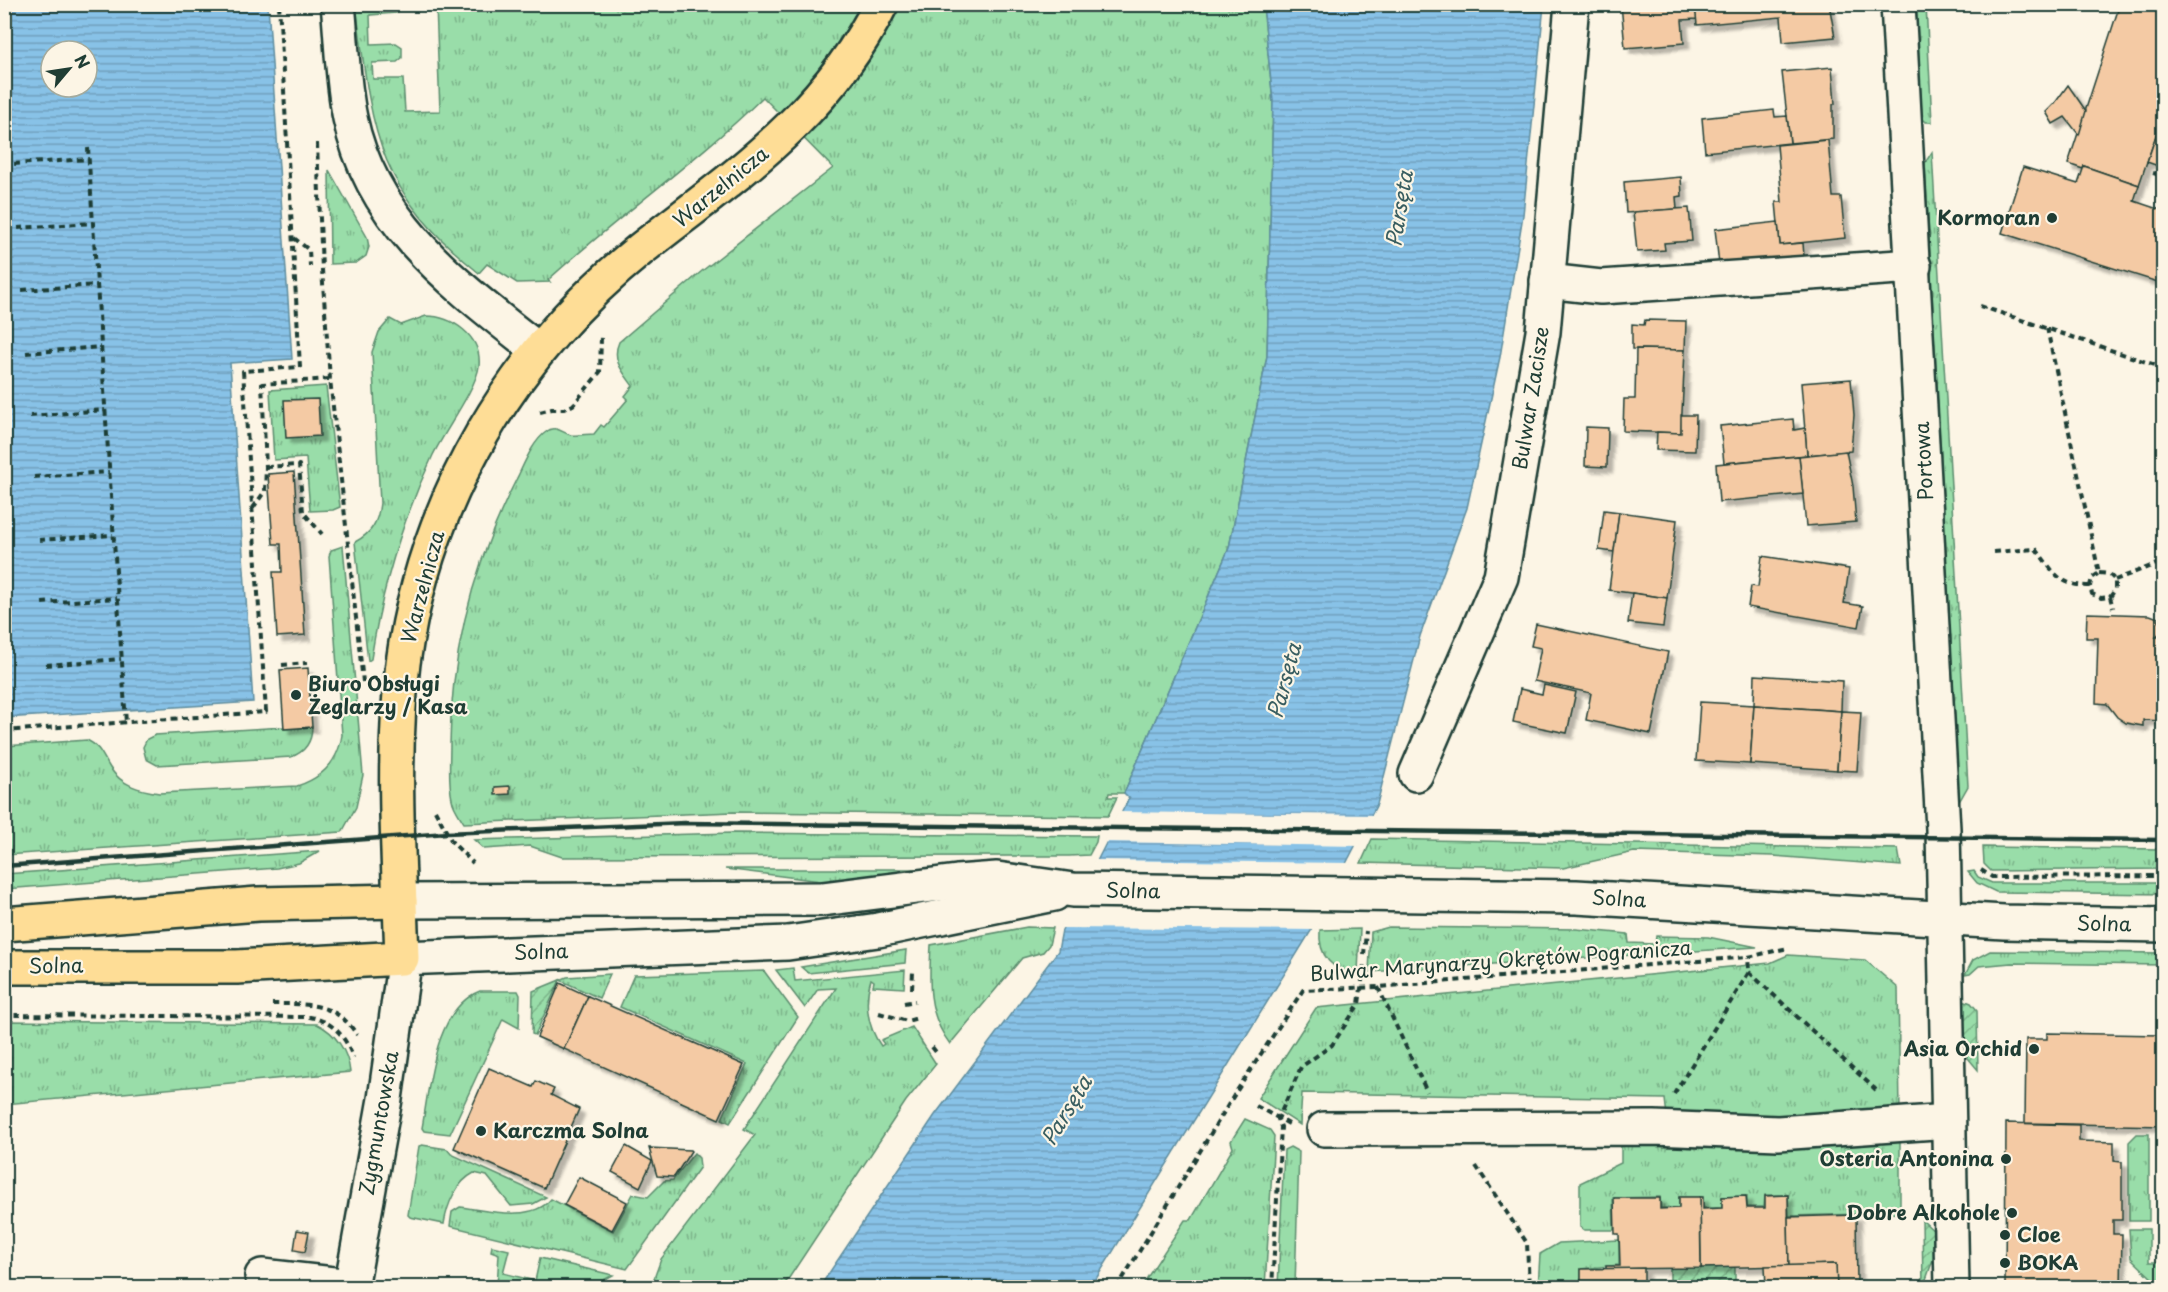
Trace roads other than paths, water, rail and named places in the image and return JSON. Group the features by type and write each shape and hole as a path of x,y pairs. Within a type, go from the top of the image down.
{"main road":[{"name":"Warzelnicza","path":"402,958 398,837 399,706 404,662 417,593 435,533 463,469 499,404 538,350 602,283 755,161 792,127 842,70 881,4"},
{"name":"Solna","path":"4,924 258,904 400,901"},
{"name":"Solna","path":"4,967 237,967 402,958"}],"street":[{"path":"338,4 350,119 365,164 385,205 406,235 430,261 538,350"},
{"name":"Bulwar Zacisze","path":"1416,774 1501,577 1543,332 1572,4"},
{"name":"Portowa","path":"1898,4 1914,266 1945,919 1952,1287"},
{"path":"1547,281 1601,287 1914,266"},
{"name":"Solna","path":"400,901 822,900 997,879 1073,890 1576,897 1945,919 2163,925"},
{"name":"Solna","path":"402,958 788,943 878,930 1073,890"},
{"name":"Zygmuntowska","path":"351,1287 386,1099 403,971 402,958"},
{"path":"1324,1129 1654,1128 1778,1133 1923,1122"},
{"path":"262,1276 351,1287"}],"water":[{"path":"5,4 268,5 292,359 230,363 253,702 5,718"},
{"name":"Parsęta","path":"1263,5 1544,5 1523,215 1500,357 1467,508 1420,636 1377,804 1311,931 1091,1287 819,1288 935,1115 1058,951 1062,930 1129,798 1124,793 1229,548 1267,356 1273,101"}],"railway":[{"path":"4,866 447,833 685,823 2164,840"}],"place":[{"name":"Kormoran","path":"2052,218"},
{"name":"Biuro Obsługi Żeglarzy / Kasa","path":"296,695"},
{"name":"Asia Orchid","path":"2034,1049"},
{"name":"Karczma Solna","path":"481,1131"},
{"name":"Osteria Antonina","path":"2006,1159"},
{"name":"Dobre Alkohole","path":"2012,1213"},
{"name":"Cloe","path":"2005,1235"},
{"name":"BOKA","path":"2005,1263"}]}
